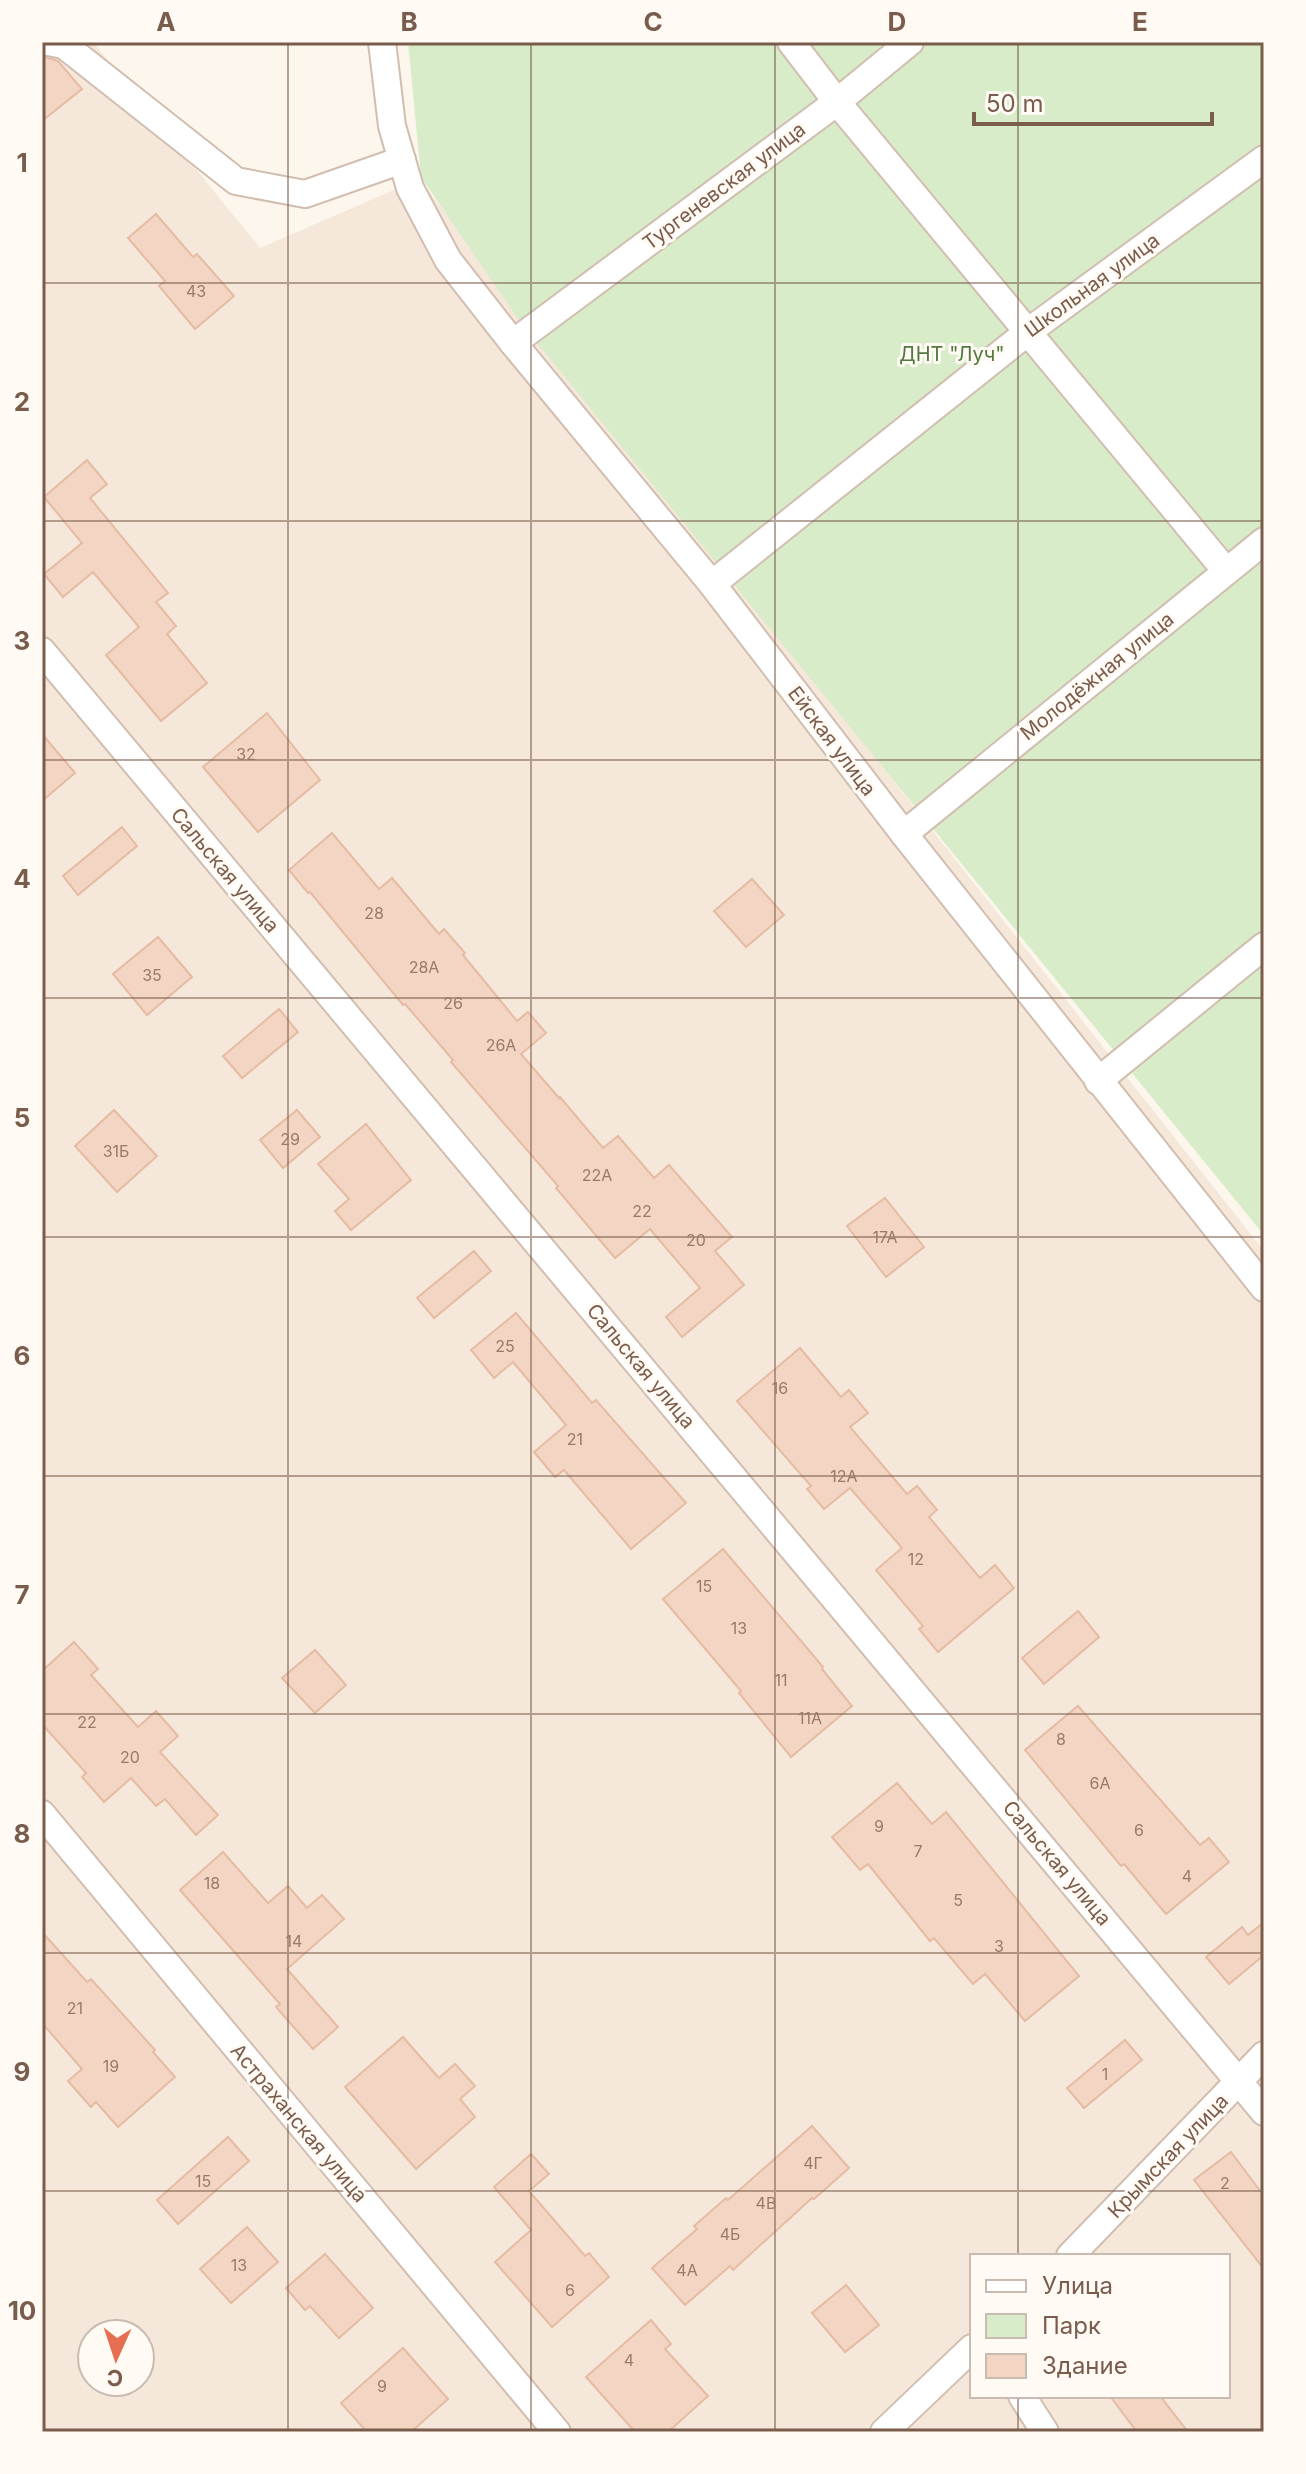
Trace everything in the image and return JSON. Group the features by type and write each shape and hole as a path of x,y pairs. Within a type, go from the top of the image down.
{"street":[{"path":"48,42 64,45 236,181 305,194 402,160"},
{"name":"Ейская улица","path":"382,42 392,126 410,188 448,260 712,584 904,834 1264,1288"},
{"path":"791,42 837,102 1226,571"},
{"name":"Тургеневская улица","path":"513,343 837,102 910,42"},
{"name":"Школьная улица","path":"712,584 1029,331 1264,159"},
{"name":"Молодёжная улица","path":"904,834 1264,541"},
{"name":"Сальская улица","path":"42,651 1252,2097"},
{"path":"1098,1081 1264,946"},
{"name":"Астраханская улица","path":"42,1814 557,2432"},
{"name":"Крымская улица","path":"1072,2254 1252,2097 1264,2055"},
{"path":"884,2432 970,2350"},
{"path":"1023,2398 1045,2432"}],"shaded area":[{"path":"42,42 93,42 260,248 419,179 1264,1251 1264,2432 42,2432"}],"green space":[{"name":"ДНТ \"Луч\"","path":"408,42 1264,42 1264,1235 520,322 421,177"}],"building":[{"path":"42,56 58,61 82,89 42,121"},
{"path":"156,214 193,257 197,254 234,296 195,329 159,286 165,281 128,238"},
{"path":"87,460 107,484 90,498 168,593 156,602 176,626 167,634 207,683 161,721 106,655 139,627 93,572 63,597 44,574 82,543 44,497"},
{"path":"267,713 320,780 258,832 203,767"},
{"path":"42,734 75,773 42,801"},
{"path":"122,827 137,846 78,895 63,876"},
{"path":"332,833 379,889 392,878 439,934 444,929 517,1021 528,1012 546,1033 521,1054 603,1148 618,1136 654,1178 669,1165 732,1237 715,1251 744,1285 682,1337 666,1317 700,1288 650,1229 615,1258 556,1188 558,1186 451,1062 453,1060 289,870"},
{"path":"752,879 784,915 746,947 714,911"},
{"path":"158,937 192,977 147,1015 113,974"},
{"path":"279,1009 298,1032 242,1078 223,1056"},
{"path":"114,1110 157,1156 117,1192 75,1146"},
{"path":"297,1110 320,1137 283,1168 260,1140"},
{"path":"366,1124 411,1180 351,1230 335,1211 349,1199 318,1164"},
{"path":"885,1198 924,1247 886,1277 847,1226"},
{"path":"474,1251 491,1271 434,1318 417,1298"},
{"path":"516,1313 592,1403 596,1400 686,1503 631,1549 564,1470 555,1477 534,1452 566,1425 513,1362 494,1378 471,1350"},
{"path":"800,1348 841,1397 849,1390 868,1413 850,1427 907,1494 917,1486 937,1510 929,1517 980,1578 995,1565 1014,1588 938,1652 919,1629 923,1626 876,1570 902,1548 850,1488 824,1509 807,1489 811,1486 737,1401"},
{"path":"723,1549 852,1706 791,1757 739,1693 741,1691 663,1599"},
{"path":"1078,1611 1099,1637 1044,1684 1022,1658"},
{"path":"74,1642 98,1669 91,1675 138,1727 156,1711 178,1736 160,1752 218,1815 196,1835 165,1799 156,1806 131,1778 104,1802 82,1777 86,1773 42,1724 42,1671"},
{"path":"315,1650 346,1685 315,1713 282,1678"},
{"path":"1078,1706 1200,1845 1209,1838 1229,1862 1166,1914 1124,1864 1121,1866 1025,1750"},
{"path":"897,1783 932,1824 946,1812 1079,1976 1025,2021 985,1974 973,1984 934,1938 930,1941 868,1864 860,1870 832,1837"},
{"path":"223,1852 268,1903 288,1886 307,1908 322,1895 344,1919 287,1969 338,2027 313,2049 276,2007 280,2004 180,1890"},
{"path":"1264,1922 1264,1955 1229,1984 1206,1957 1242,1927 1248,1935"},
{"path":"42,1932 87,1982 91,1979 175,2077 118,2127 96,2102 91,2107 68,2081 82,2069 42,2023"},
{"path":"403,2037 439,2078 455,2064 475,2086 460,2099 475,2117 416,2169 345,2087"},
{"path":"1125,2040 1142,2060 1084,2108 1067,2088"},
{"path":"812,2126 849,2168 733,2270 730,2266 685,2305 652,2268 697,2229 694,2226"},
{"path":"228,2137 249,2161 178,2224 157,2200"},
{"path":"1231,2152 1264,2196 1264,2269 1194,2180"},
{"path":"531,2154 549,2174 529,2191 585,2256 589,2253 609,2277 552,2327 495,2262 531,2230 494,2187"},
{"path":"247,2227 278,2262 231,2303 200,2269"},
{"path":"325,2254 373,2308 339,2338 310,2306 305,2310 286,2288"},
{"path":"846,2285 879,2325 845,2352 812,2313"},
{"path":"651,2320 671,2344 665,2349 708,2396 668,2432 635,2432 586,2377"},
{"path":"403,2348 448,2399 411,2432 367,2432 341,2403"},
{"path":"1112,2398 1162,2398 1188,2432 1137,2432"}]}
